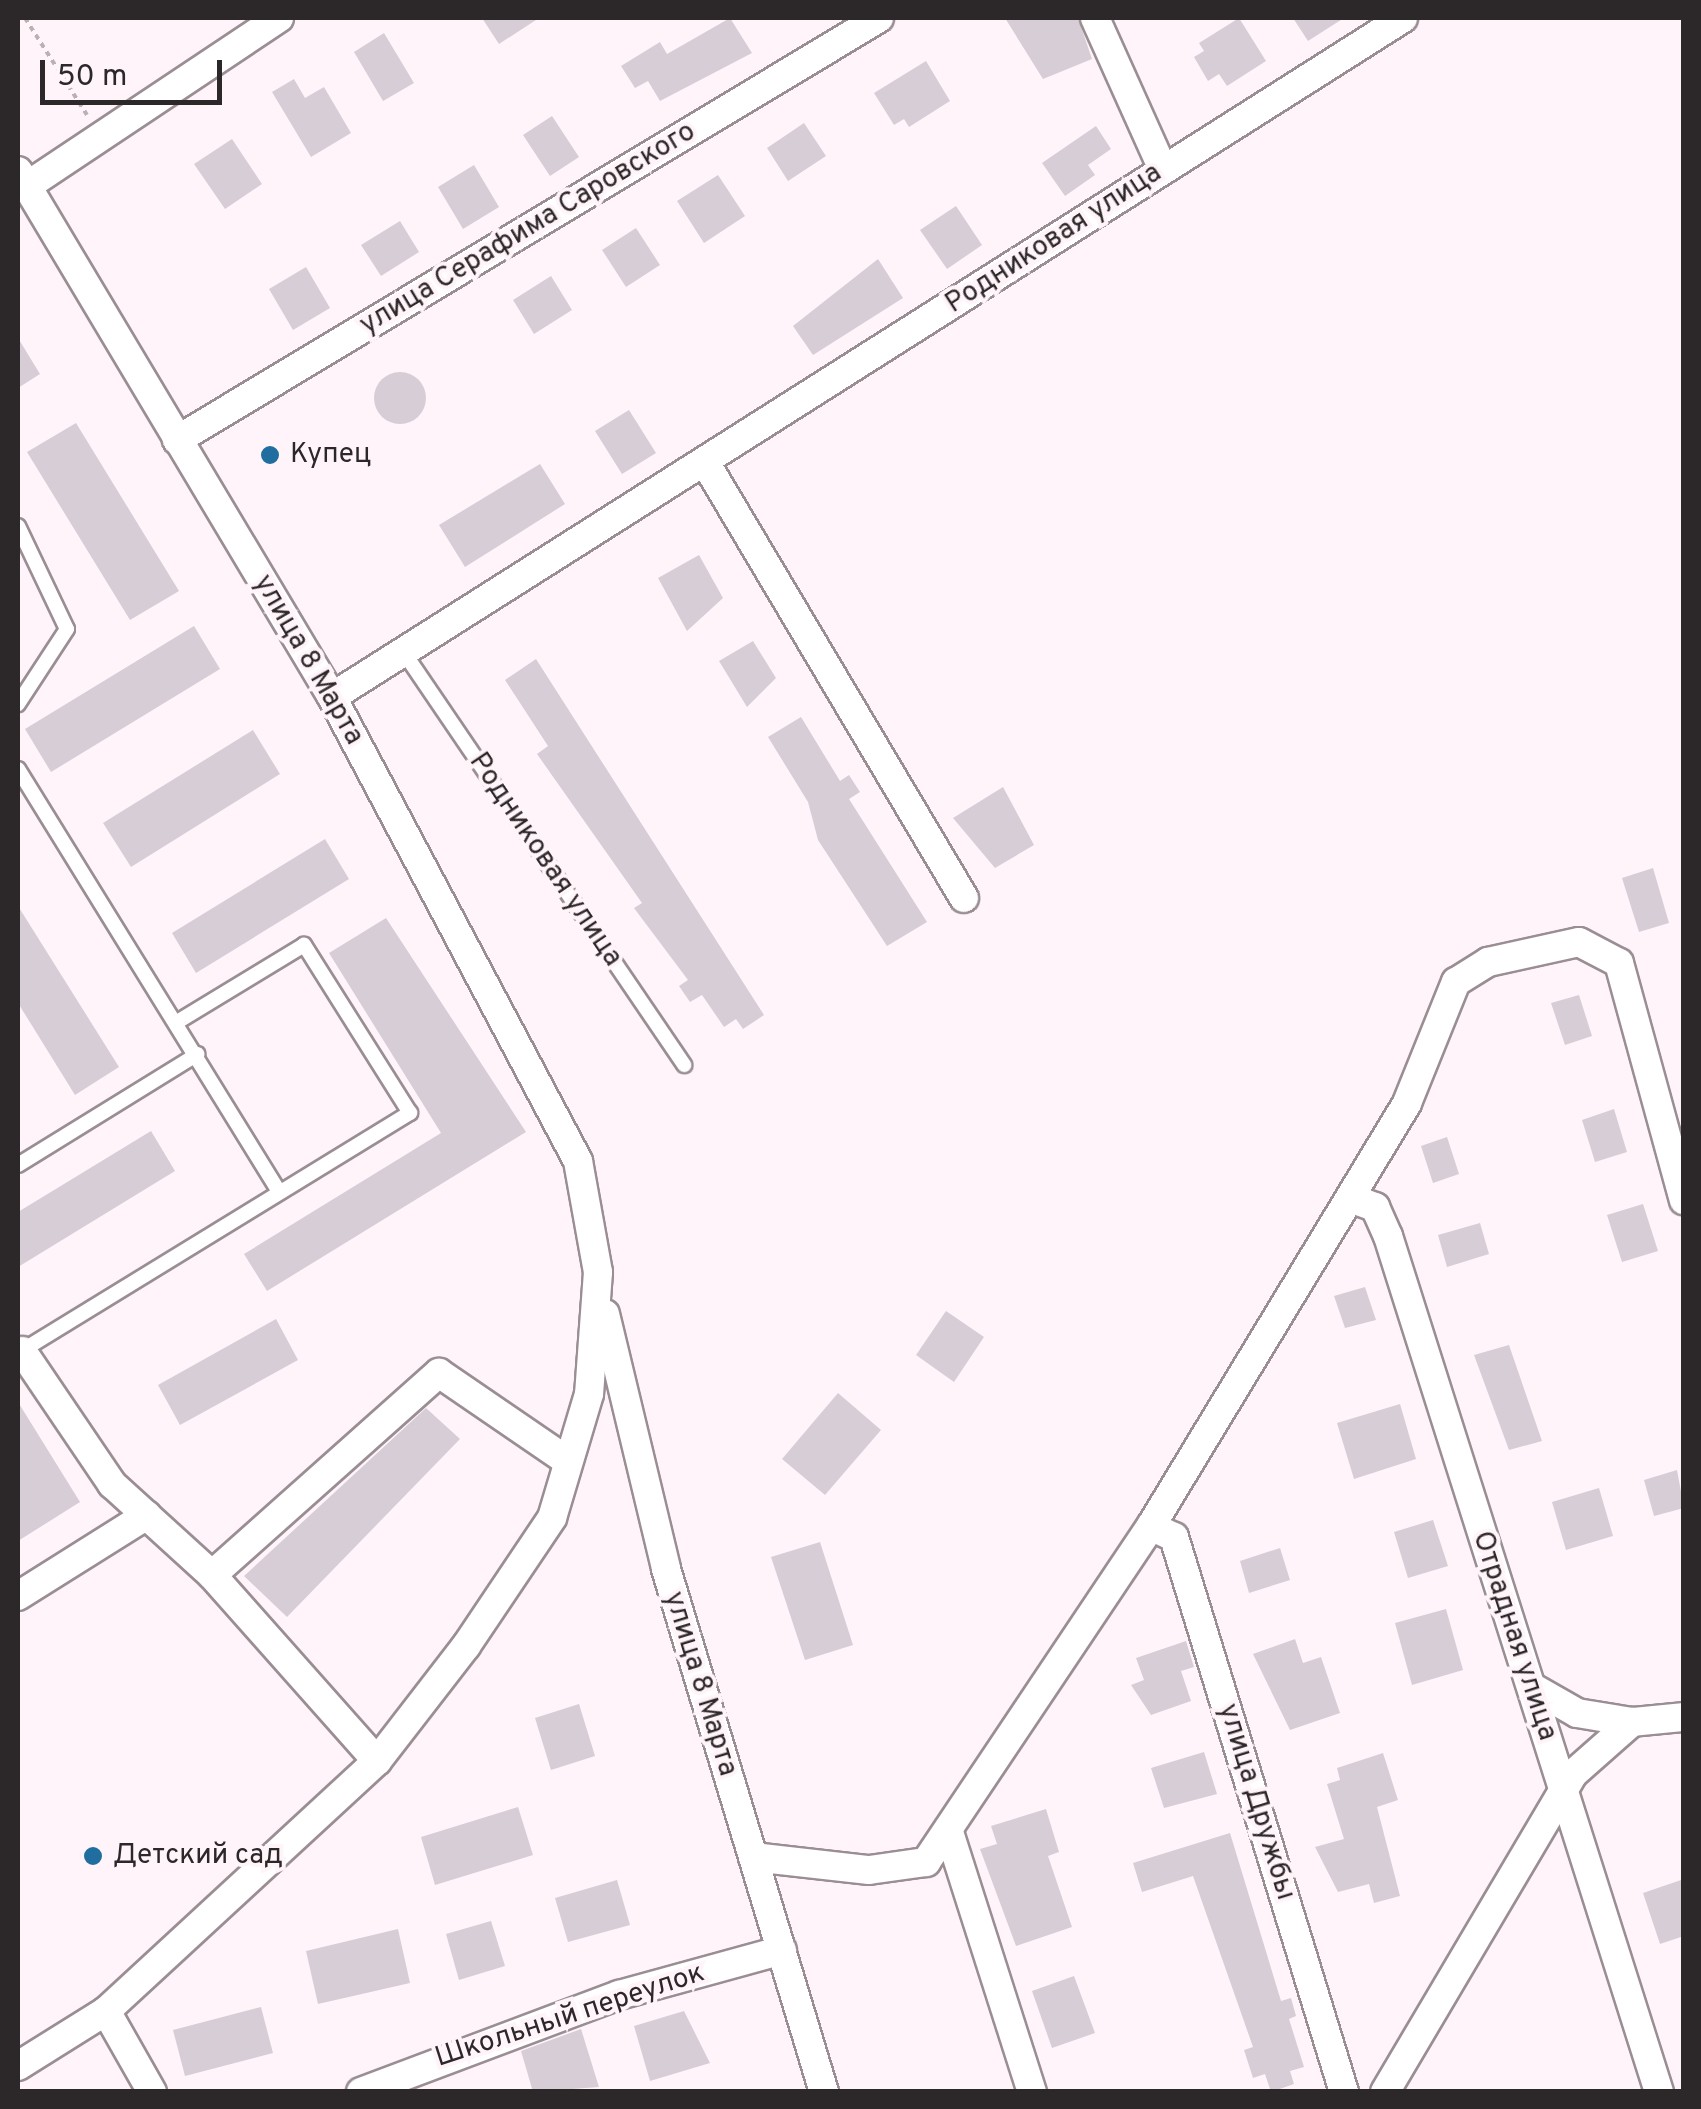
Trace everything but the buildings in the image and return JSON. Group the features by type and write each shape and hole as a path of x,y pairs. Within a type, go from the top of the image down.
{"street":[{"path":"22,178 279,18"},
{"name":"улица Серафима Саровского","path":"178,440 879,18"},
{"path":"1095,18 1163,169"},
{"name":"Родниковая улица","path":"332,698 1404,18"},
{"name":"улица 8 Марта","path":"22,178 332,698 578,1161 622,1408 824,2092"},
{"path":"705,462 964,898"},
{"path":"753,1857 869,1870 926,1862 1151,1526 1350,1198 1407,1103 1456,982 1488,962 1579,942 1619,962 1684,1200"},
{"name":"Отрадная улица","path":"1350,1198 1375,1207 1388,1236 1535,1690 1560,1798 1584,1840 1659,2092"},
{"path":"18,2066 106,2011 377,1761 552,1518 566,1460 589,1394 598,1272"},
{"path":"20,1352 112,1484 212,1575 377,1761"},
{"path":"212,1575 440,1374 566,1460"},
{"path":"18,1596 147,1515"},
{"name":"улица Дружбы","path":"1151,1526 1174,1537 1344,2092"},
{"path":"1535,1690 1578,1713 1632,1722 1684,1717"},
{"path":"1385,2092 1560,1798 1602,1742 1632,1722"},
{"path":"949,1832 1032,2092"},
{"name":"Школьный переулок","path":"361,2092 619,1995 782,1950"},
{"path":"106,2011 152,2092"}],"lane":[{"path":"18,526 67,629 18,704"},
{"name":"Родниковая улица","path":"406,654 684,1065"},
{"path":"18,769 178,1021 278,1191"},
{"path":"20,1352 410,1113 304,945 178,1021"},
{"path":"18,1164 198,1054"}],"path":[{"path":"25,18 98,132"}],"place":[{"name":"Купец","path":"270,455"},
{"name":"Детский сад","path":"93,1856"}]}
